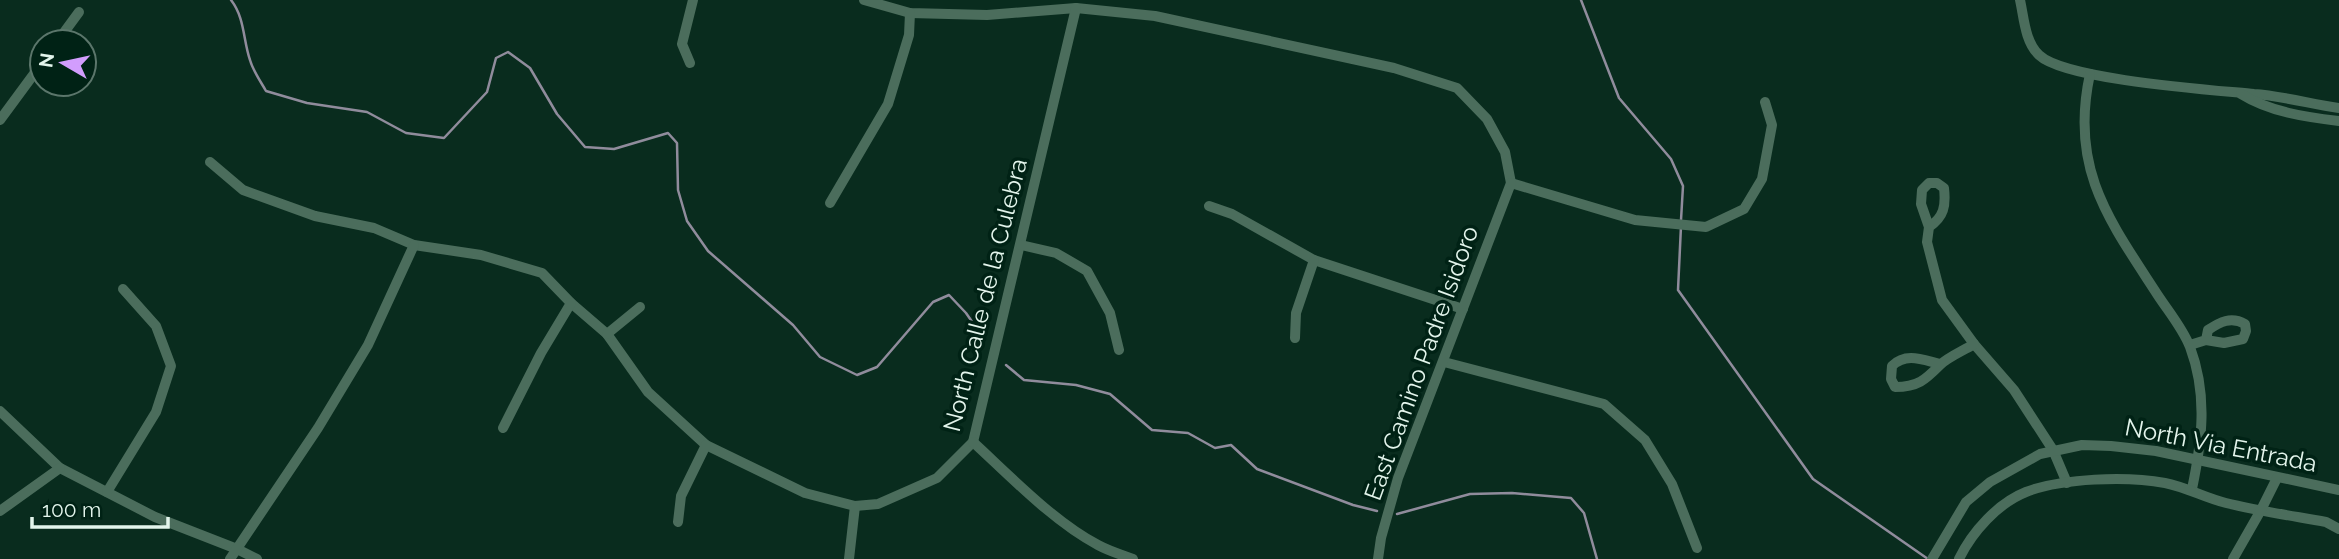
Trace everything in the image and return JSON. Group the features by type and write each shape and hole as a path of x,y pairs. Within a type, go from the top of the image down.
{"street":[{"path":"690,63 682,44 693,0"},
{"path":"864,0 910,13 986,15 1076,8 1156,16 1394,68 1457,88 1488,119 1505,152 1511,183 1634,220 1706,227 1744,209 1762,179 1772,125 1765,102"},
{"path":"2020,0 2029,39 2040,56 2047,61 2090,75 2253,94 2339,108"},
{"name":"North Calle de la Culebra","path":"210,162 243,190 315,216 374,228 414,245 481,255 542,273 607,334 648,392 706,445 805,493 855,506 878,504 937,478 973,442 1076,8"},
{"path":"67,28 79,12"},
{"path":"830,203 888,104 909,35 910,13"},
{"path":"2090,75 2086,94 2086,149 2092,182 2107,216 2190,345 2201,391 2203,414 2192,489"},
{"path":"0,120 28,82"},
{"path":"2241,94 2257,104 2286,113 2339,121"},
{"name":"East Camino Padre Isidoro","path":"1378,559 1381,538 1398,478 1511,183"},
{"path":"1209,206 1232,214 1314,260 1463,309"},
{"path":"1929,227 1927,242 1942,300 1974,344 2014,390 2053,450 2067,483"},
{"path":"230,559 318,428 368,345 414,245"},
{"path":"1021,245 1056,253 1087,271 1110,313 1119,349"},
{"path":"1295,338 1296,313 1314,260"},
{"path":"107,492 156,412 171,366 156,326 123,289"},
{"path":"503,428 541,353 571,303"},
{"path":"607,334 640,307"},
{"path":"2190,345 2206,340"},
{"path":"1940,364 1974,344"},
{"path":"1444,362 1604,404 1645,440 1672,484 1697,548"},
{"path":"0,411 60,468 155,517 257,559"},
{"path":"973,442 1069,525 1098,545 1133,559"},
{"path":"678,522 681,496 706,445"},
{"name":"North Via Entrada","path":"1932,559 1966,502 1990,482 2018,465 2053,450 2082,445 2111,446 2198,459 2339,490"},
{"path":"0,511 60,468"},
{"path":"2233,559 2277,478"},
{"name":"North Via Entrada","path":"1959,559 1997,509 2026,492 2067,483 2123,479 2164,483 2192,489 2223,503 2326,522 2339,528"},
{"path":"849,559 855,506"}],"waterway":[{"path":"231,0 241,22 251,64 266,91 307,103 367,112 406,133 444,138 487,92 496,58 508,52 530,68 557,114 585,147 614,149 668,133 677,143 678,190 687,221 708,251 793,325 820,357 857,375 877,367 933,302 949,295 982,336"},
{"path":"1581,0 1619,98 1671,159 1683,186 1681,220"},
{"path":"1681,226 1678,290 1813,479 1928,559"},
{"path":"1006,365 1024,380 1076,385 1110,394 1152,430 1188,433 1215,448 1231,445 1257,469 1353,505 1377,511"},
{"path":"1397,514 1470,494 1512,493 1571,498 1584,513 1597,559"}]}
